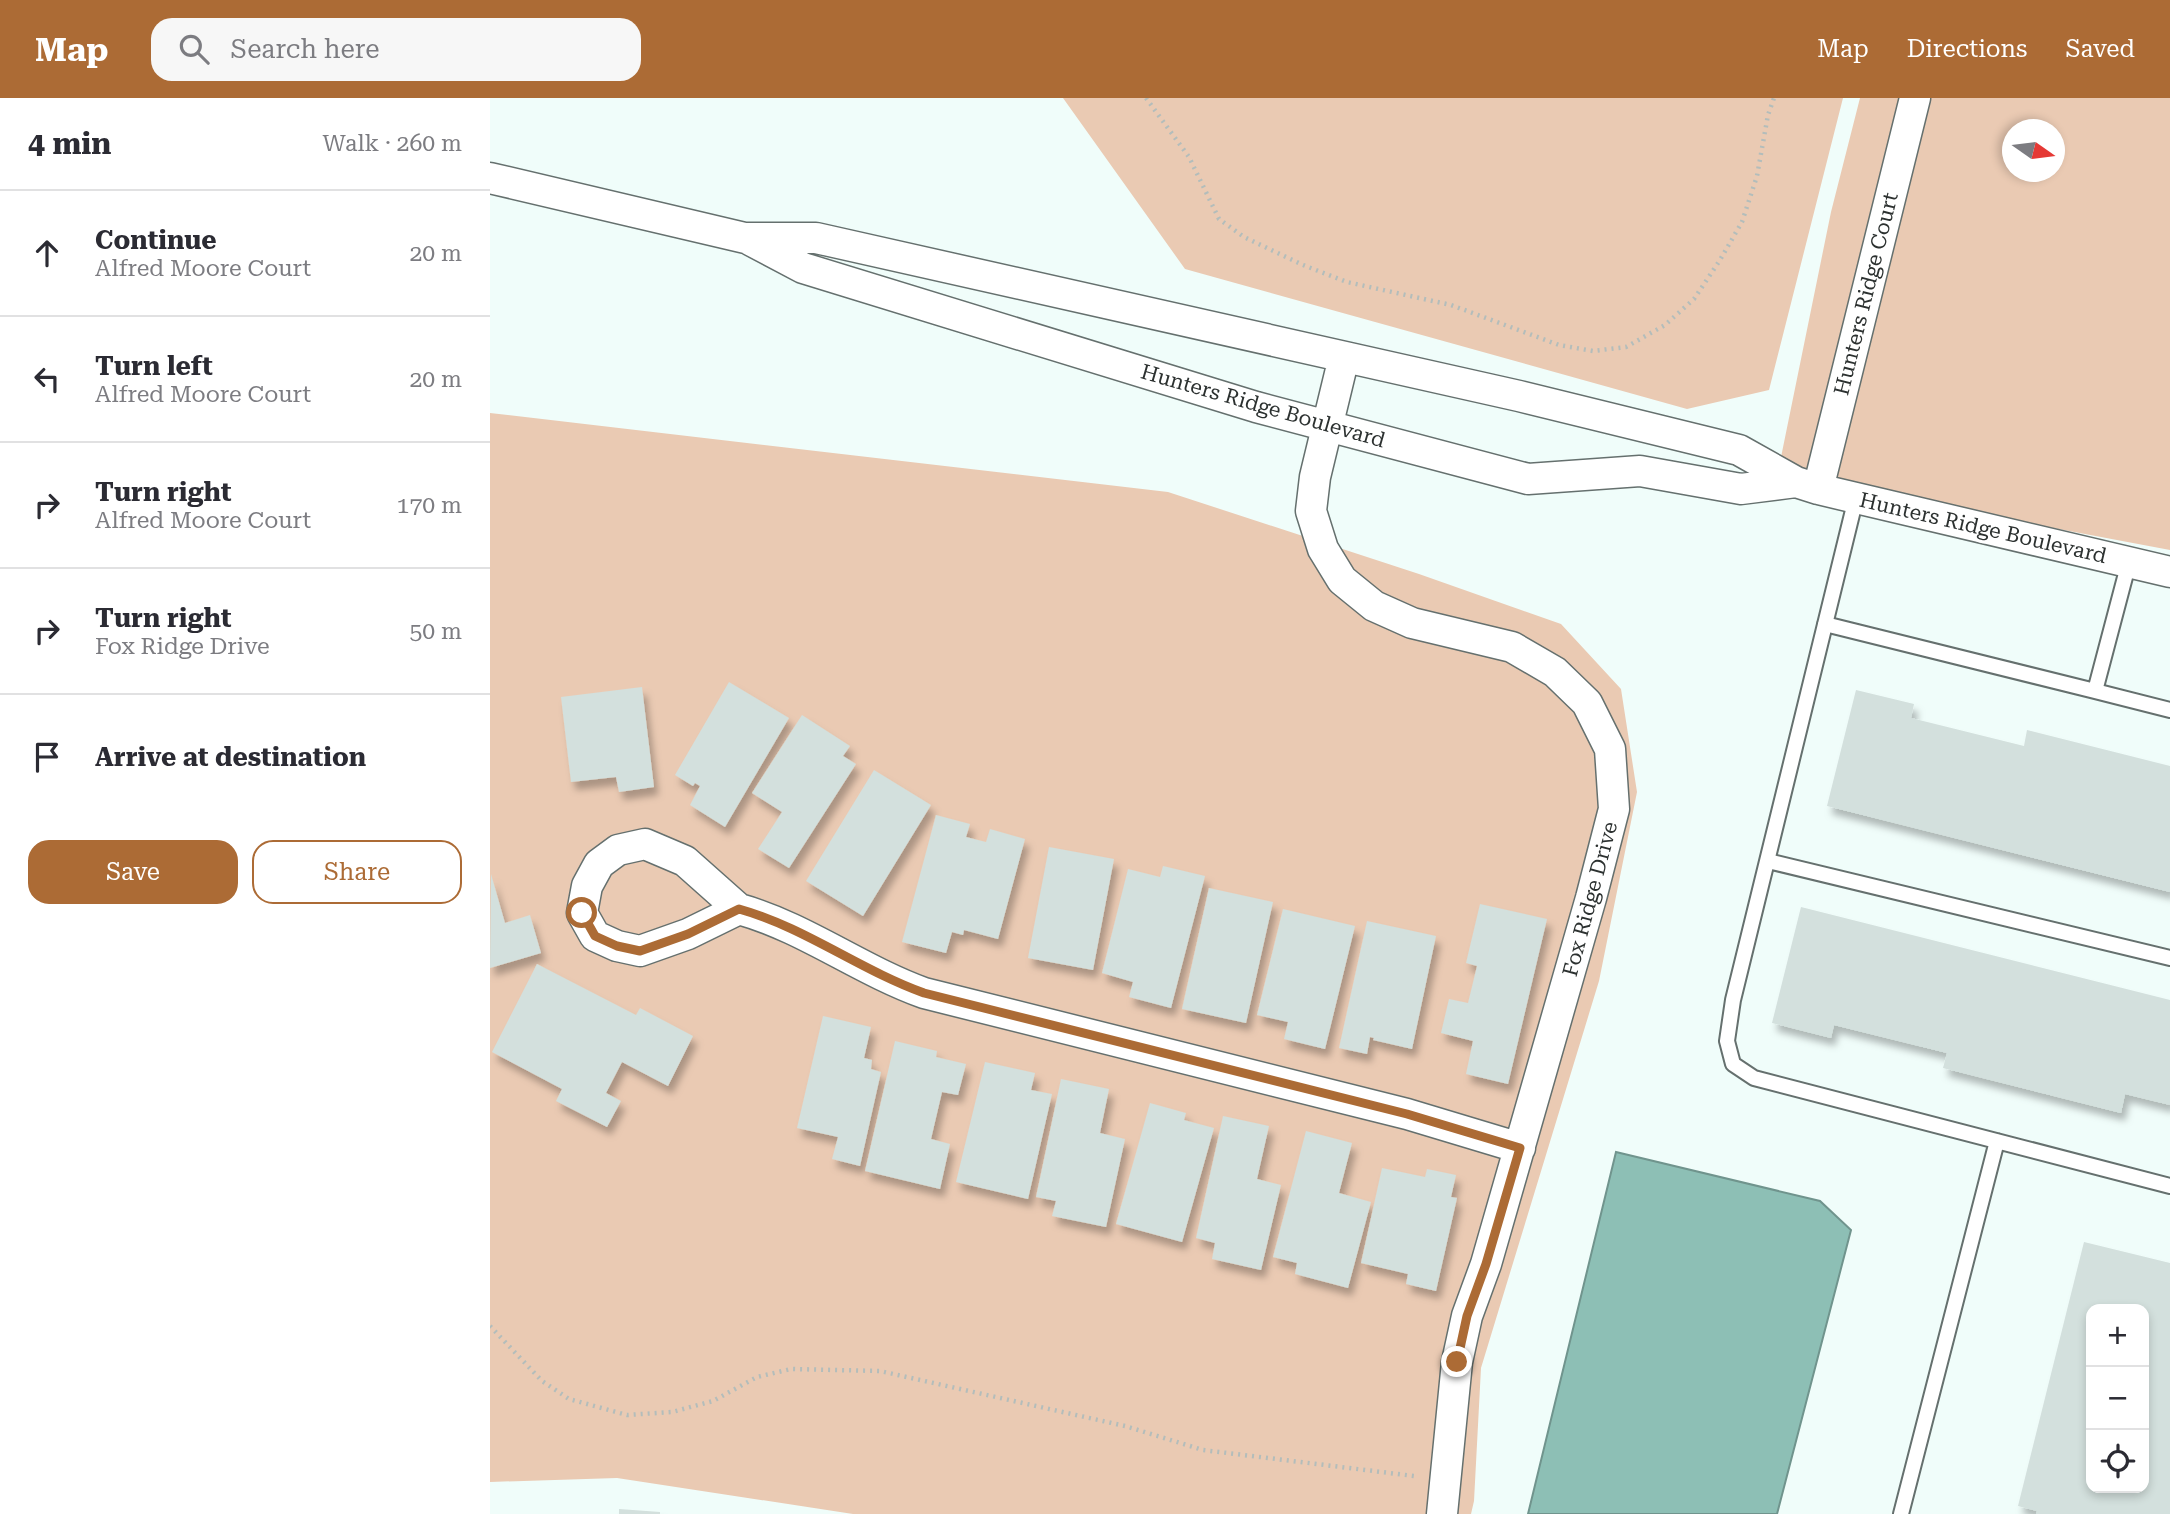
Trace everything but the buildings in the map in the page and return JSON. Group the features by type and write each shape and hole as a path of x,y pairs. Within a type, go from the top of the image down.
{"street":[{"name":"Hunters Ridge Court","path":"1807,486 1915,98"},
{"name":"Hunters Ridge Boulevard","path":"490,178 745,238 816,238 1518,396 1739,450 1807,486 2170,572"},
{"name":"Hunters Ridge Boulevard","path":"745,238 803,268 1256,407 1528,479 1640,471 1741,489 1807,486"},
{"name":"Fox Ridge Drive","path":"1345,357 1315,477 1311,511 1323,549 1342,579 1374,606 1412,623 1512,647 1555,673 1587,702 1610,749 1614,809 1520,1148 1486,1264 1467,1316 1457,1362 1442,1514"},
{"path":"739,909 688,934 640,951 617,946 595,936 582,913 587,886 599,864 618,850 645,844 685,861 739,909 767,917 891,981 924,993 1407,1114 1520,1148"}],"lane":[{"path":"1856,498 1733,1000 1727,1041 1733,1065 1754,1078 2170,1186"},
{"path":"2095,691 2129,562"},
{"path":"1825,624 2170,710"},
{"path":"1768,861 2170,958"},
{"path":"1901,1514 1997,1141"}],"path":[{"path":"1146,98 1189,157 1219,219 1244,237 1347,282 1451,304 1559,345 1593,351 1626,347 1665,325 1693,299 1742,222 1757,176 1768,115 1774,98"},
{"path":"490,1326 542,1381 569,1399 627,1415 672,1412 703,1404 757,1377 792,1368 880,1371 1125,1426 1203,1450 1447,1479"}],"shaded area":[{"path":"1063,98 1843,98 1769,390 1687,409 1185,269"},
{"path":"1860,98 2170,98 2170,550 1883,496 1779,467 1831,212"},
{"path":"490,413 1168,492 1419,574 1561,624 1621,689 1637,792 1599,981 1481,1368 1474,1501 1471,1514 853,1514 617,1478 490,1482"},
{"path":"1616,1152 1820,1201 1851,1230 1777,1514 1528,1514"}],"route":[{"path":"582,913 595,936 617,946 640,951 688,934 739,909 767,917 891,981 924,993 1407,1114 1520,1148 1486,1264 1467,1316 1457,1362"}]}
